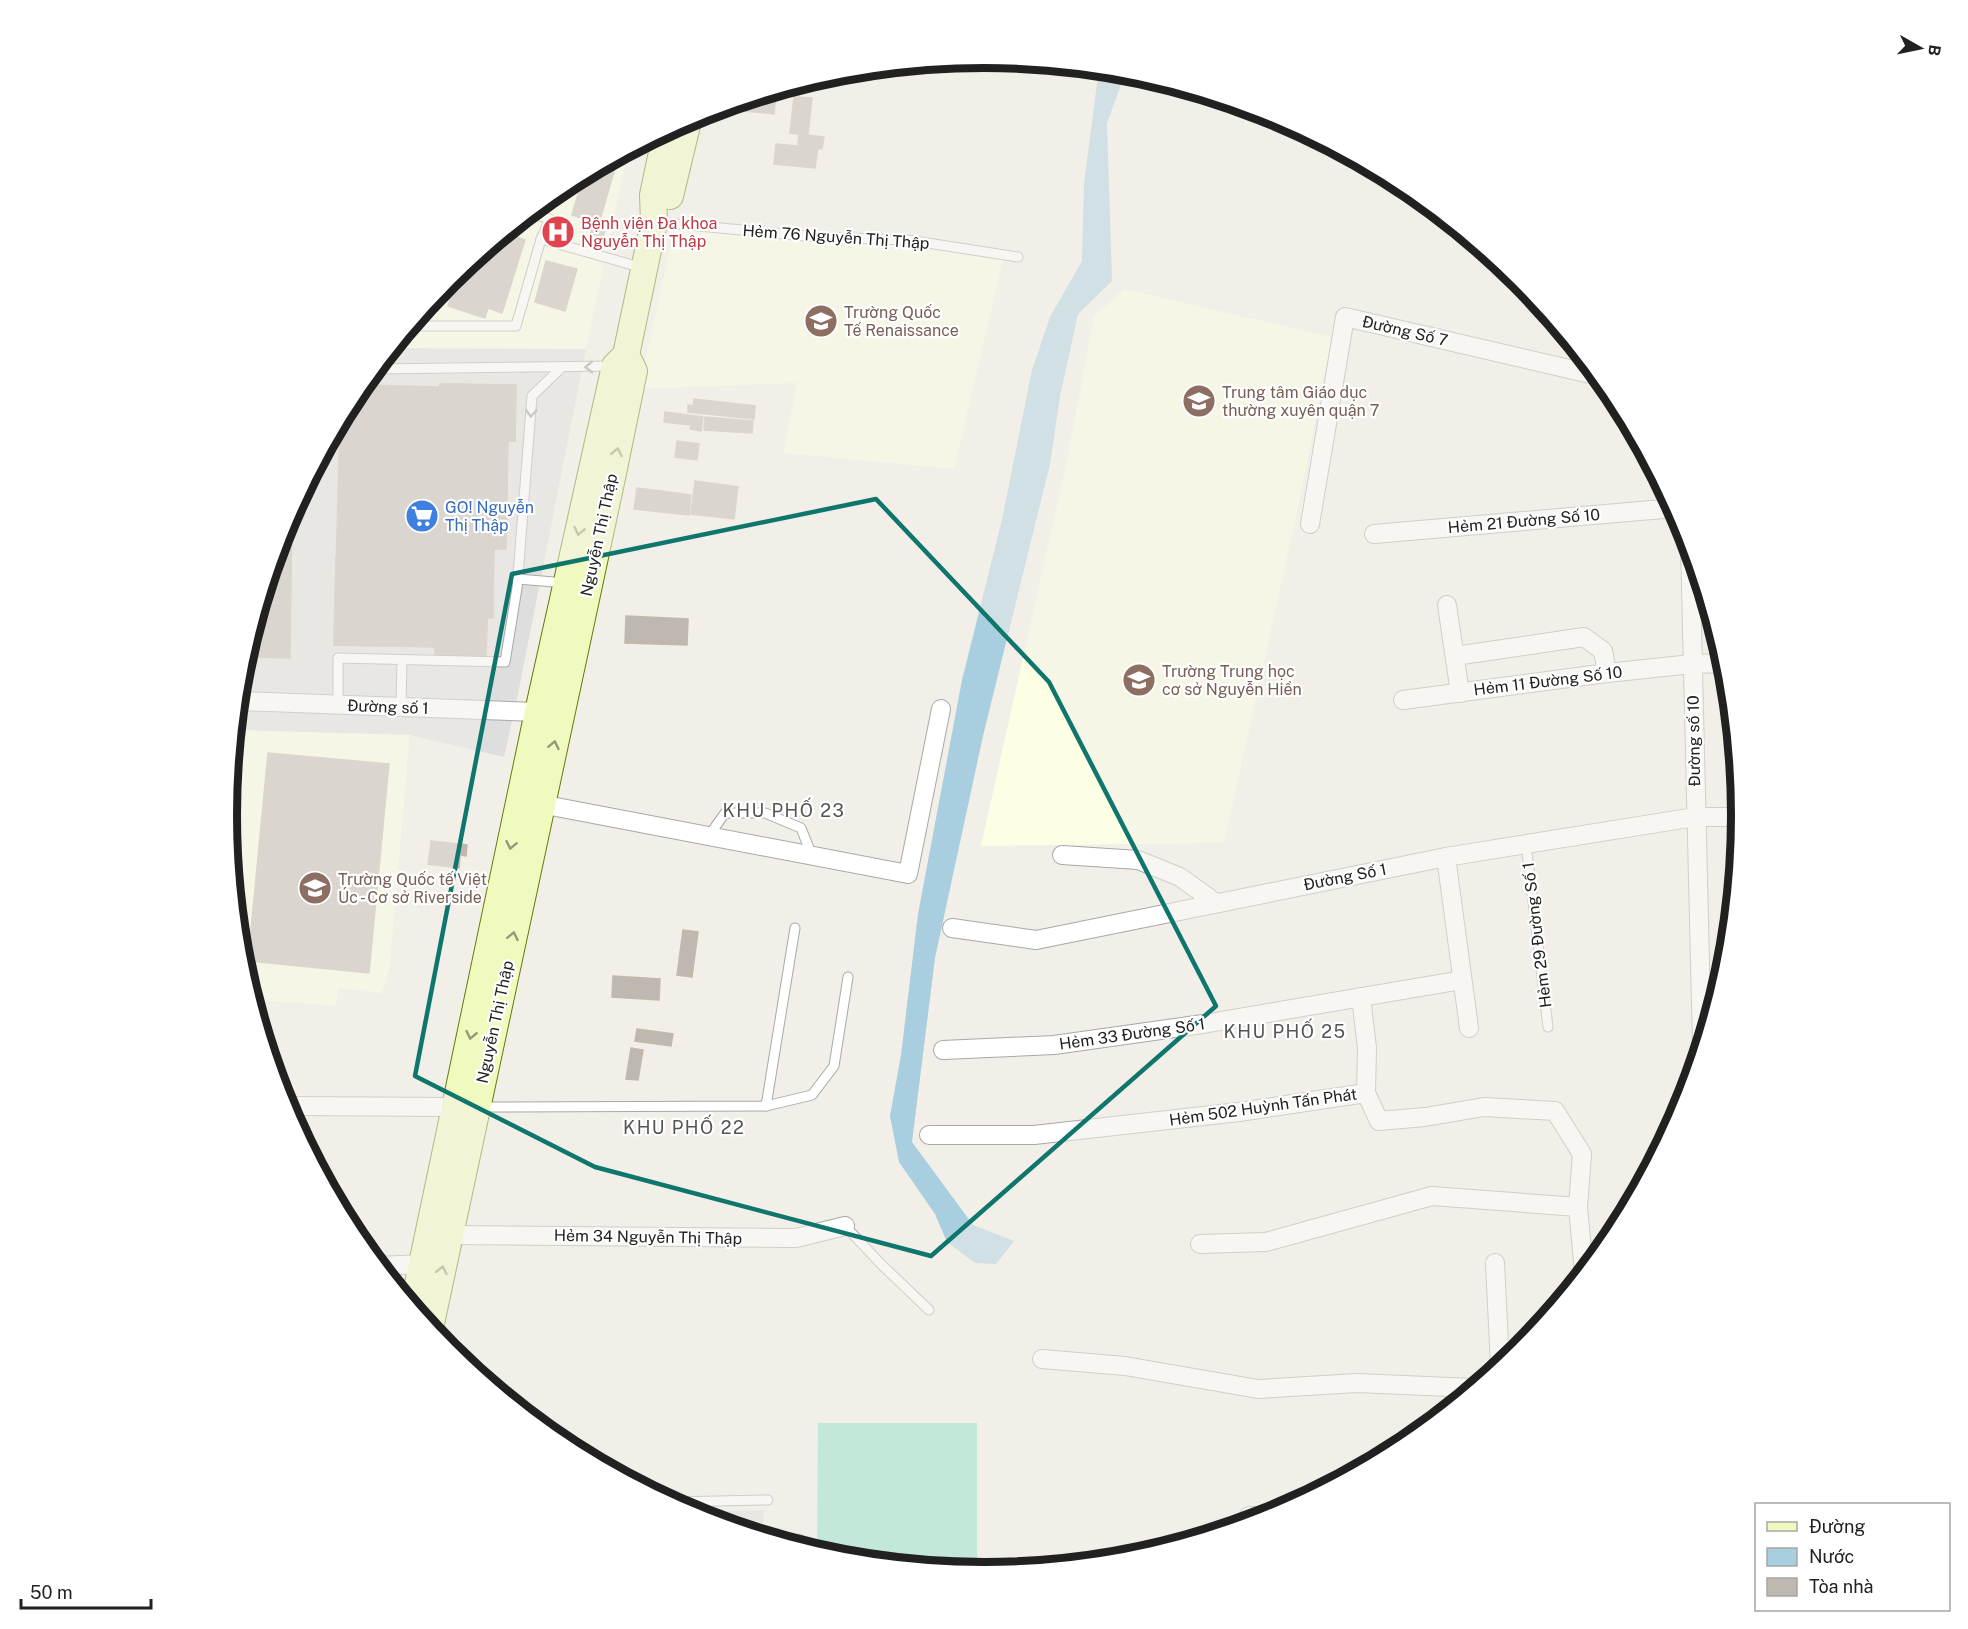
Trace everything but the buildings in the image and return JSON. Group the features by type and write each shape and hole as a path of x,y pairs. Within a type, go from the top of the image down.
{"main road":[{"name":"Nguyễn Thị Thập","path":"654,222 669,198 686,130"},
{"name":"Nguyễn Thị Thập","path":"549,714 567,583 644,268 654,222 653,195 665,140"},
{"name":"Nguyễn Thị Thập","path":"432,1318 449,1235 467,1107 530,802 549,714 634,371 621,361"},
{"name":"Nguyễn Thị Thập","path":"415,1298 422,1264 467,1107"}],"street":[{"name":"Đường Số 7","path":"1310,524 1345,317 1586,373"},
{"name":"Hẻm 21 Đường Số 10","path":"1374,534 1665,509"},
{"path":"1690,573 1692,664"},
{"path":"1447,605 1460,693"},
{"path":"1455,656 1584,636 1603,651 1607,673"},
{"name":"Hẻm 11 Đường Số 10","path":"1403,700 1607,673 1716,663"},
{"name":"Đường số 10","path":"1692,664 1701,1023"},
{"name":"Đường số 1","path":"246,701 549,714"},
{"path":"530,802 908,874 940,709"},
{"name":"Đường Số 1","path":"952,928 1036,940 1446,856 1695,817 1731,818"},
{"path":"1062,855 1138,860 1180,877 1216,903"},
{"path":"1446,856 1469,1028"},
{"name":"Hẻm 33 Đường Số 1","path":"943,1050 1054,1045 1203,1024 1462,980"},
{"path":"1362,997 1367,1048 1366,1093"},
{"name":"Hẻm 502 Huỳnh Tấn Phát","path":"929,1135 1034,1135 1239,1112 1366,1093 1379,1120 1425,1117 1484,1107 1555,1111 1582,1154 1578,1207 1583,1261"},
{"path":"297,1106 467,1107"},
{"path":"1200,1244 1266,1242 1432,1196 1578,1207"},
{"name":"Hẻm 34 Nguyễn Thị Thập","path":"449,1235 796,1238 845,1226"},
{"path":"1495,1263 1499,1355"},
{"path":"389,1266 422,1264"},
{"path":"1042,1359 1125,1366 1258,1389 1357,1383 1463,1388"}],"lane":[{"path":"419,326 516,326 541,239 550,219 538,216"},
{"name":"Hẻm 76 Nguyễn Thị Thập","path":"654,222 816,237 908,240 1018,257"},
{"path":"541,239 644,268"},
{"path":"385,369 562,367 621,361"},
{"path":"338,705 338,658 505,662 518,579 532,396 562,367"},
{"path":"518,579 567,583"},
{"path":"401,707 402,660"},
{"path":"708,837 725,813 765,813 801,828 812,856"},
{"name":"Hẻm 29 Đường Số 1","path":"1526,844 1548,1027"},
{"path":"766,1106 795,927"},
{"path":"467,1107 766,1106 812,1095 834,1066 848,977"},
{"path":"845,1226 929,1310"},
{"path":"691,1502 768,1500"}],"highlighted area":[{"path":"876,499 1049,682 1216,1006 931,1256 595,1167 415,1076 512,574"}],"shaded area":[{"name":"Bệnh viện Đa khoa Nguyễn Thị Thập","path":"626,160 586,349 401,348 456,286 491,253 569,193"},
{"name":"Trường Quốc Tế Renaissance","path":"674,230 908,240 1003,260 954,469 783,453 797,383 639,389"},
{"name":"Trường Trung học cơ sở Nguyễn Hiền","path":"1124,289 1332,337 1296,517 1224,843 981,846 1066,465 1094,316"},
{"path":"401,348 586,349 504,757 410,735 390,966 382,994 339,988 336,1006 260,1001 243,912 237,814 243,717 262,621 294,529 337,441 363,399"},
{"name":"Trường Quốc tế Việt Úc - Cơ sở Riverside","path":"242,730 410,735 390,966 382,994 339,988 336,1006 260,1001 243,912 239,863 237,814"},
{"path":"764,1510 763,1528 744,1522 715,1511"}],"green space":[{"path":"818,1423 977,1423 977,1562 886,1555 817,1542"}],"water":[{"path":"1098,77 1122,81 1107,123 1112,281 1078,314 1060,396 1050,464 983,736 935,958 912,1142 973,1225 1014,1241 996,1264 975,1263 947,1242 935,1214 899,1162 890,1116 901,1055 918,914 962,680 1002,520 1032,370 1050,317 1082,261 1084,184"}],"place":[{"name":"Bệnh viện Đa khoa Nguyễn Thị Thập","path":"558,232"},
{"name":"Trường Quốc Tế Renaissance","path":"821,321"},
{"name":"Trung tâm Giáo dục thường xuyên quận 7","path":"1199,401"},
{"name":"GO! Nguyễn Thị Thập","path":"422,516"},
{"name":"Trường Trung học cơ sở Nguyễn Hiền","path":"1139,680"},
{"name":"Trường Quốc tế Việt Úc - Cơ sở Riverside","path":"315,888"}],"district":[{"name":"KHU PHỐ 23","path":"784,810"},
{"name":"KHU PHỐ 25","path":"1285,1031"},
{"name":"KHU PHỐ 22","path":"684,1127"}]}
